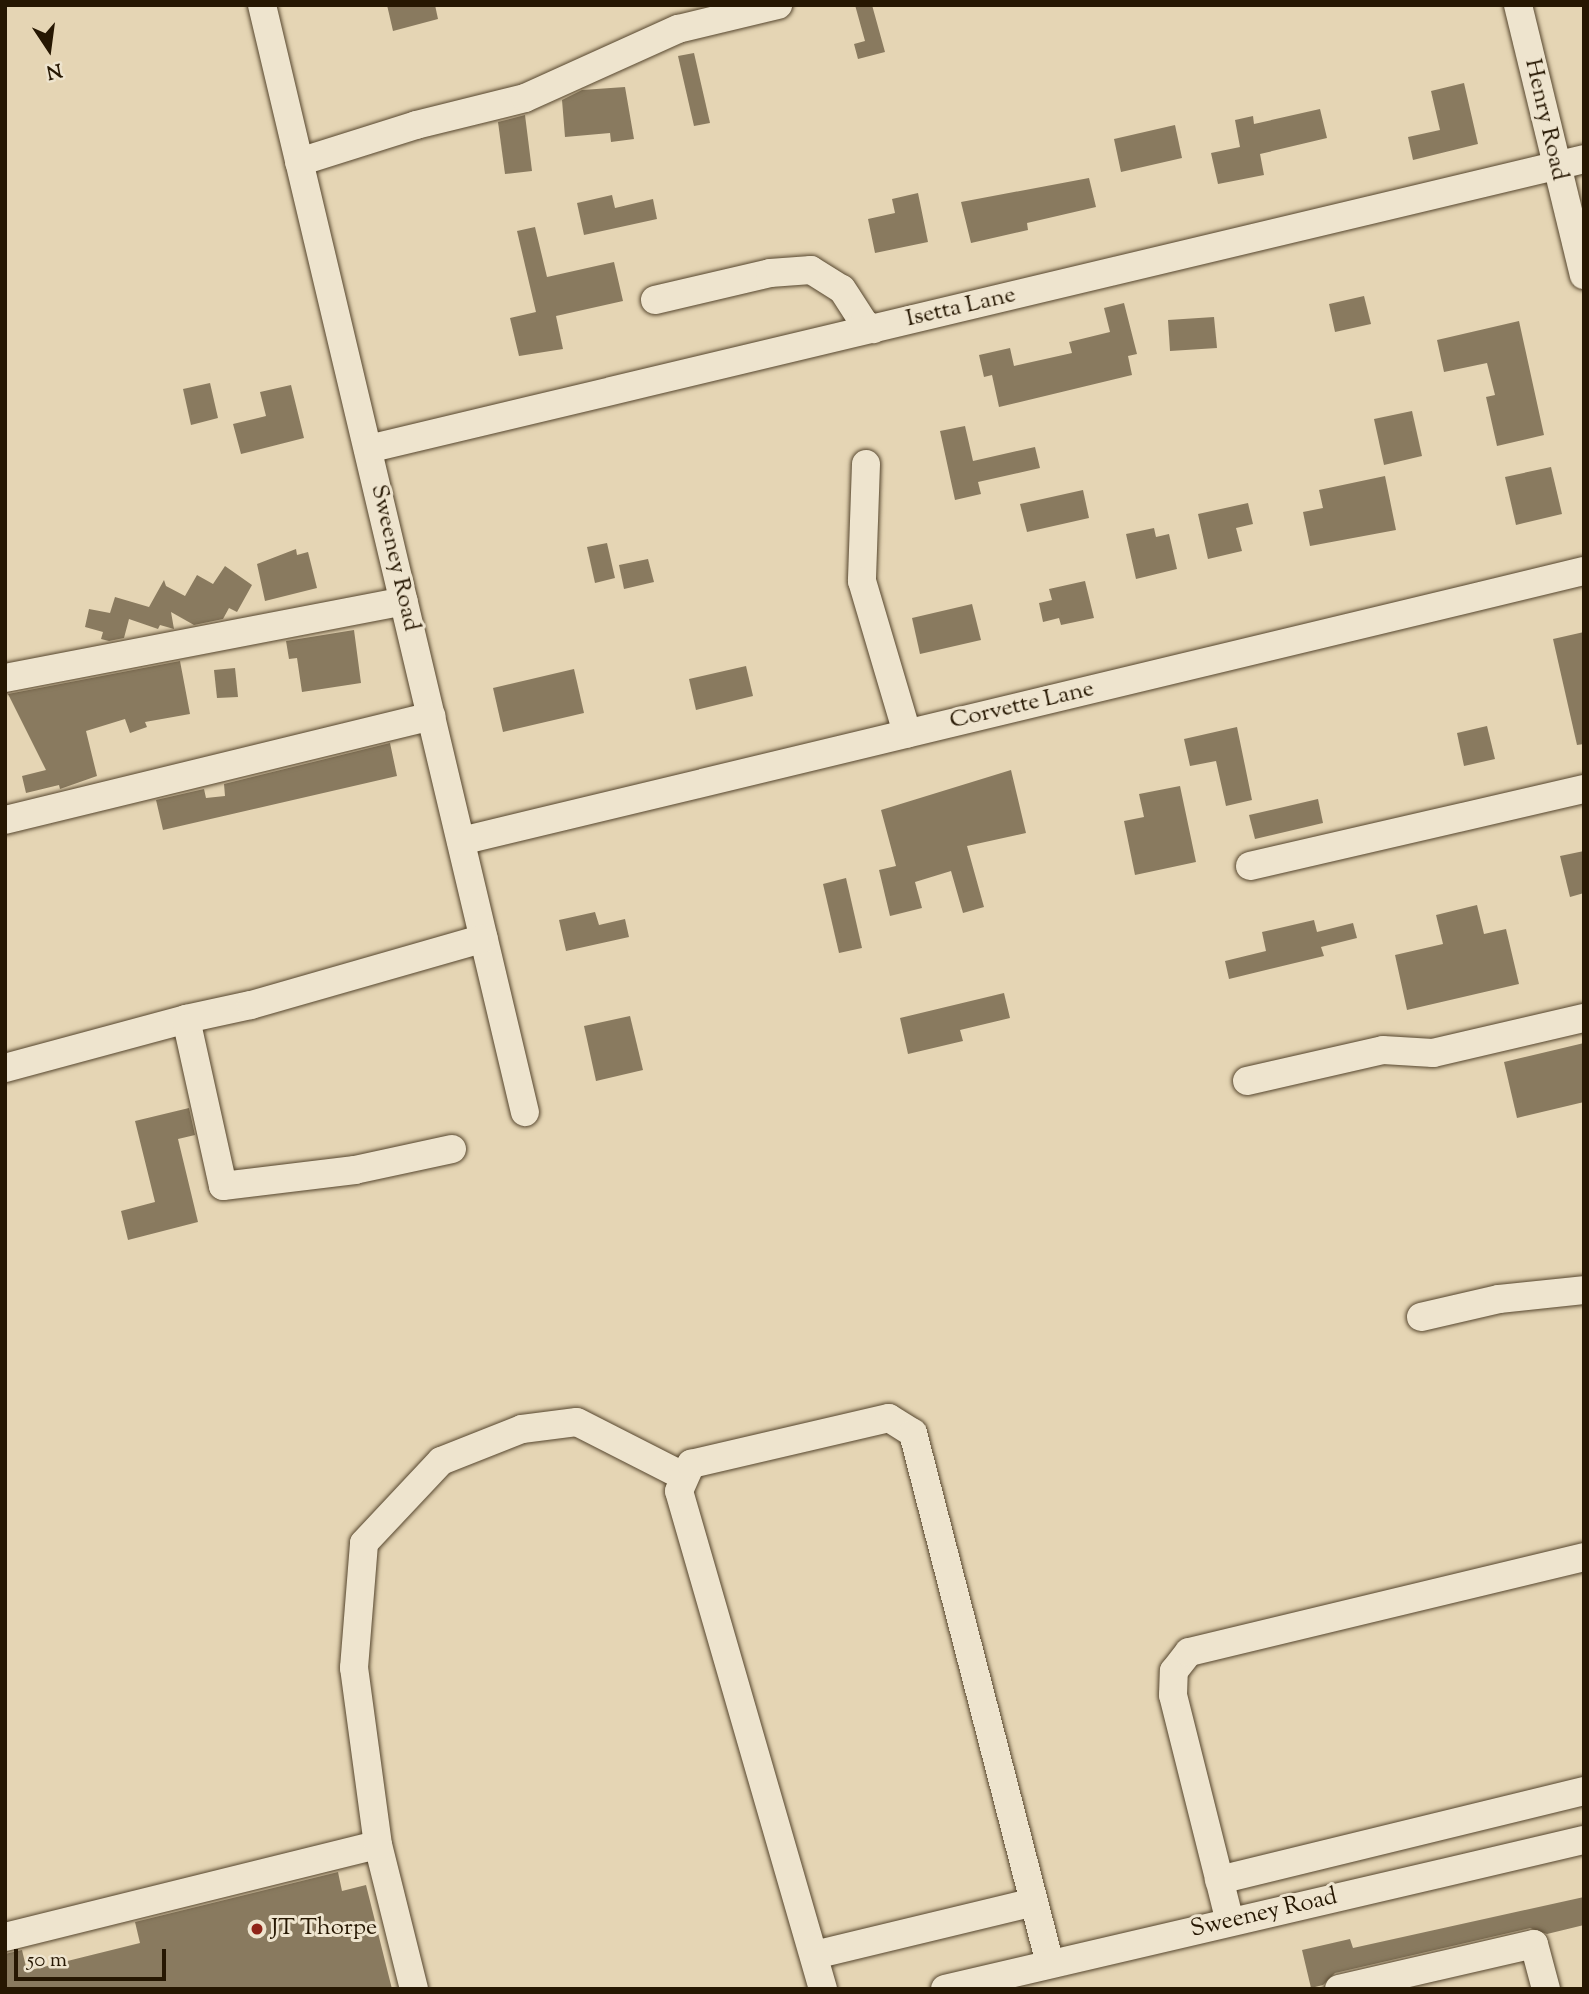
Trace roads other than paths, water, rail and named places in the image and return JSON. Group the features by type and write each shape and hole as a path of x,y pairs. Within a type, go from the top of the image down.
{"street":[{"name":"Sweeney Road","path":"262,5 525,1112"},
{"path":"299,162 416,125 525,97 678,29 778,5"},
{"name":"Henry Road","path":"1518,5 1555,168 1584,275"},
{"name":"Isetta Lane","path":"368,449 1584,159"},
{"path":"655,300 782,271 811,270 842,289 863,323 873,329"},
{"path":"866,464 862,581 907,733"},
{"name":"Corvette Lane","path":"461,841 1584,571"},
{"path":"5,678 404,601"},
{"path":"5,820 431,716"},
{"path":"1250,866 1584,789"},
{"path":"5,1068 186,1019 251,1005 484,938"},
{"path":"1247,1081 1384,1050 1433,1053 1584,1018"},
{"path":"186,1019 223,1186 355,1170 452,1149"},
{"path":"1421,1317 1499,1299 1584,1290"},
{"path":"823,1989 678,1491 691,1464 889,1418 913,1433 1050,1964"},
{"path":"414,1989 379,1845 354,1668 364,1544 441,1461 522,1429 577,1422 683,1476"},
{"path":"1230,1922 1173,1695 1174,1671 1189,1652 1584,1557"},
{"path":"1219,1880 1584,1791"},
{"name":"Sweeney Road","path":"945,1989 1584,1840"},
{"path":"5,1937 379,1845"},
{"path":"814,1955 1034,1902"},
{"path":"1339,1989 1534,1944 1546,1989"}],"place":[{"name":"JT Thorpe","path":"257,1929"}]}
